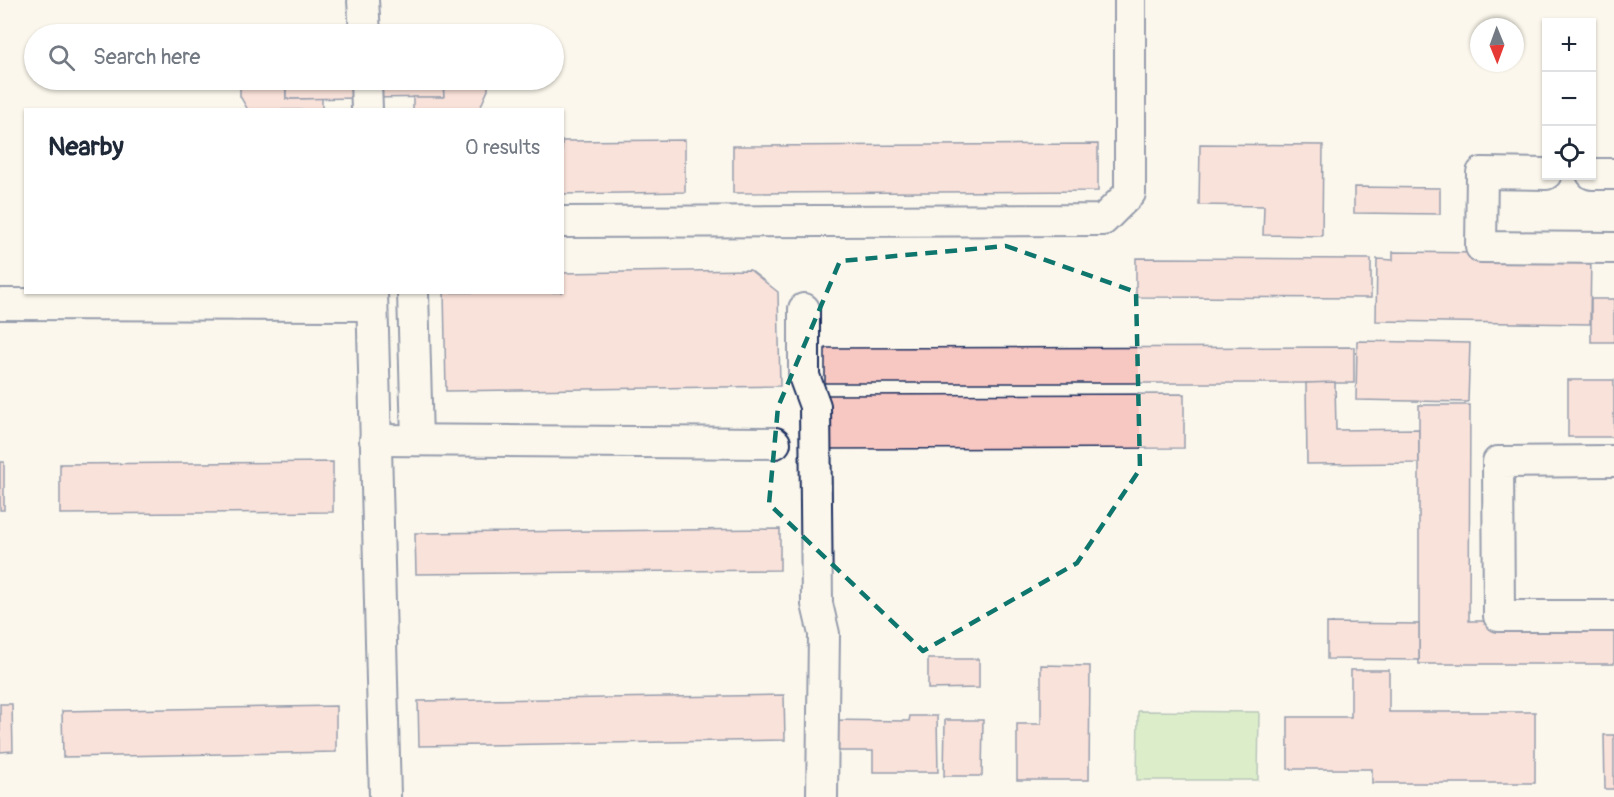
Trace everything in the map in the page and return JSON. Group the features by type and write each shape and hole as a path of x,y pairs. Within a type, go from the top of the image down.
{"street":[{"path":"363,0 364,24"},
{"path":"564,222 1103,220 1130,193 1130,0"},
{"path":"366,90 367,108"},
{"path":"1542,174 1482,173 1481,247 1614,248"},
{"path":"1596,174 1614,174"},
{"path":"413,294 417,440"},
{"path":"0,304 372,299 385,797"},
{"path":"804,309 804,376 815,406 818,604 824,634 822,797"},
{"path":"375,440 775,443"},
{"path":"1614,461 1498,462 1499,616 1614,616"}],"highlighted area":[{"path":"1006,246 1136,292 1140,469 1077,563 923,651 769,504 778,407 840,261"}],"green space":[{"path":"1138,711 1259,712 1258,780 1137,780"}],"building":[{"path":"240,90 286,90 286,99 322,98 322,108 247,108 240,96"},
{"path":"286,90 444,90 444,97 286,99"},
{"path":"444,90 488,90 480,108 413,108 413,97 444,97"},
{"path":"685,140 685,192 564,194 564,141"},
{"path":"1098,144 1098,191 733,193 733,146"},
{"path":"1200,144 1323,145 1322,236 1263,235 1264,206 1199,205"},
{"path":"1354,187 1440,188 1440,214 1354,213"},
{"path":"1393,252 1591,254 1590,324 1376,321 1377,259 1393,260"},
{"path":"1136,258 1371,259 1371,298 1136,297"},
{"path":"750,270 778,292 780,386 446,391 444,294 564,294 564,273"},
{"path":"1591,299 1614,299 1614,342 1591,342"},
{"path":"1357,341 1470,343 1468,402 1356,400"},
{"path":"1354,347 1354,383 825,383 825,348"},
{"path":"1568,380 1614,380 1614,437 1568,437"},
{"path":"1335,382 1336,430 1419,429 1419,463 1307,464 1306,383"},
{"path":"1184,394 1184,448 823,449 822,395"},
{"path":"1419,405 1470,405 1469,621 1614,621 1614,664 1419,664"},
{"path":"0,462 4,462 4,510 0,510"},
{"path":"333,462 333,512 60,514 60,464"},
{"path":"780,529 780,570 416,574 415,533"},
{"path":"1327,623 1419,624 1419,660 1327,659"},
{"path":"928,659 979,659 979,688 928,689"},
{"path":"1041,665 1090,666 1089,780 1017,780 1017,724 1041,724"},
{"path":"1351,670 1389,670 1389,712 1535,712 1535,783 1372,783 1372,769 1288,769 1288,717 1351,717"},
{"path":"784,695 785,740 419,746 418,701"},
{"path":"0,704 12,704 13,751 0,752"},
{"path":"336,706 336,752 63,757 62,711"},
{"path":"910,716 937,716 938,772 873,772 873,751 824,751 824,720 909,721"},
{"path":"945,720 983,720 982,776 944,776"},
{"path":"1604,735 1614,735 1614,789 1605,789"}]}
